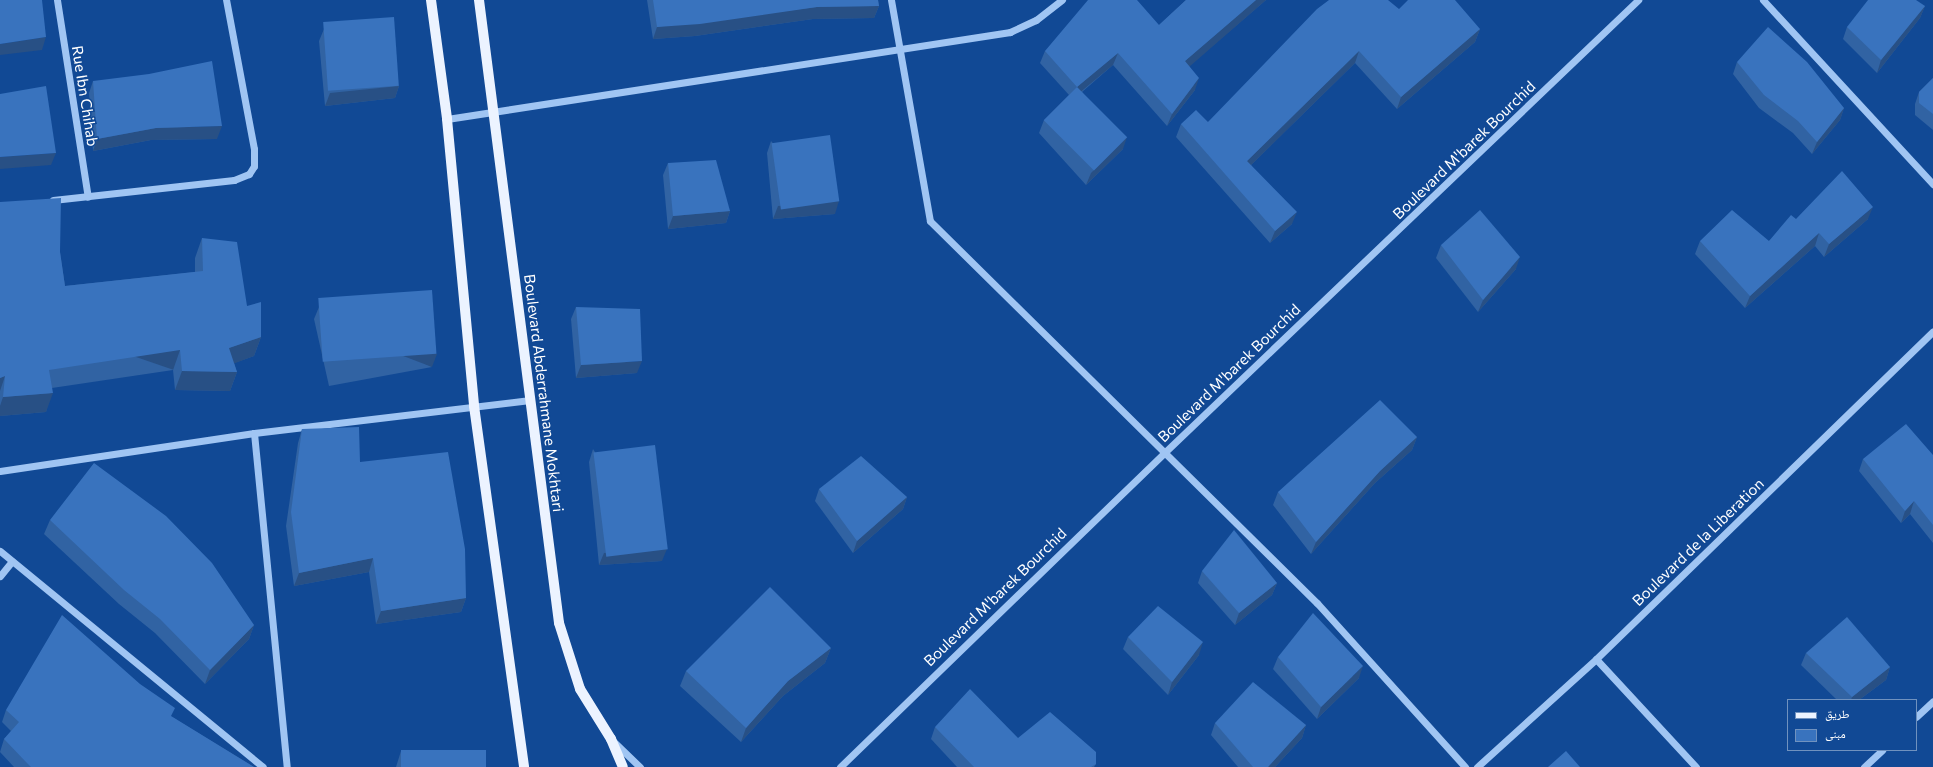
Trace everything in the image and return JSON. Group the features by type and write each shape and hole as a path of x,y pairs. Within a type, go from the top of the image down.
{"main road":[{"path":"431,0 446,119 474,406 524,767"},
{"name":"Boulevard Abderrahmane Mokhtari","path":"479,0 559,622 580,689 611,739"},
{"path":"611,739 623,767"}],"street":[{"name":"Rue Ibn Chihab","path":"57,0 88,197"},
{"path":"48,201 234,180 249,174 254,166 254,149 226,0"},
{"path":"892,0 898,48 930,221 1317,603 1465,767"},
{"path":"446,119 898,48 1010,32 1036,20 1062,0"},
{"name":"Boulevard M'barek Bourchid","path":"840,767 1164,453 1638,0"},
{"path":"1763,0 1933,184"},
{"name":"Boulevard de la Liberation","path":"1477,767 1596,659 1933,330"},
{"path":"0,471 254,433 530,400"},
{"path":"254,433 287,767"},
{"path":"0,551 263,767"},
{"path":"0,576 12,561"},
{"path":"1596,659 1696,767"},
{"path":"1917,716 1933,701"},
{"name":"Boulevard Abderrahmane Mokhtari","path":"611,739 640,767"},
{"path":"1864,767 1881,751"}],"building":[{"path":"0,0 42,0 46,37 0,44"},
{"path":"653,0 878,0 879,6 817,7 700,24 657,27"},
{"path":"1088,0 1137,0 1159,25 1186,0 1256,0 1185,61 1199,78 1172,114 1118,53 1077,87 1045,51"},
{"path":"1329,0 1388,0 1399,9 1408,0 1455,0 1480,29 1401,97 1359,51 1247,161 1297,212 1275,231 1181,124 1196,110 1208,122 1317,9"},
{"path":"1868,0 1916,0 1925,6 1881,60 1847,27"},
{"path":"394,17 399,86 328,91 323,22"},
{"path":"1768,27 1807,62 1844,108 1817,142 1798,121 1764,95 1737,62"},
{"path":"212,61 222,126 156,128 97,139 93,81 149,74"},
{"path":"1933,78 1933,114 1919,103 1919,92"},
{"path":"46,86 56,153 0,157 0,94"},
{"path":"1077,87 1127,137 1094,170 1044,120"},
{"path":"830,135 839,201 781,210 772,143"},
{"path":"716,160 730,211 673,216 668,163"},
{"path":"1842,171 1873,207 1829,244 1819,233 1750,296 1700,241 1732,210 1769,241 1791,215 1796,219"},
{"path":"61,198 60,252 65,286 203,271 202,238 237,242 247,306 261,302 261,337 229,348 237,372 182,371 180,350 49,370 53,393 3,397 5,376 0,378 0,202"},
{"path":"1480,210 1520,257 1483,300 1441,245"},
{"path":"432,290 436,354 323,362 318,298"},
{"path":"576,307 640,309 642,361 581,365"},
{"path":"1380,400 1417,437 1380,471 1316,542 1278,492"},
{"path":"1906,424 1933,455 1933,525 1914,501 1905,511 1863,459"},
{"path":"359,427 360,462 448,452 465,549 466,598 381,611 373,558 299,573 291,512 302,429"},
{"path":"655,445 668,549 606,557 593,453"},
{"path":"861,456 907,497 857,541 819,489"},
{"path":"94,463 166,516 212,563 254,625 210,670 160,619 124,590 50,520"},
{"path":"1234,530 1277,583 1239,613 1202,571"},
{"path":"770,587 831,648 788,681 746,728 686,671"},
{"path":"1158,606 1203,642 1172,682 1128,637"},
{"path":"1313,613 1363,666 1321,707 1278,657"},
{"path":"62,615 140,684 175,708 171,716 254,767 31,767 4,739 19,722 6,710"},
{"path":"1847,617 1890,667 1852,697 1806,653"},
{"path":"1253,682 1306,725 1268,767 1253,767 1215,723"},
{"path":"970,689 1018,738 1050,712 1096,752 1096,764 1091,767 974,767 935,727"},
{"path":"401,750 486,750 486,767 401,767"},
{"path":"1566,751 1580,767 1548,767"}]}
